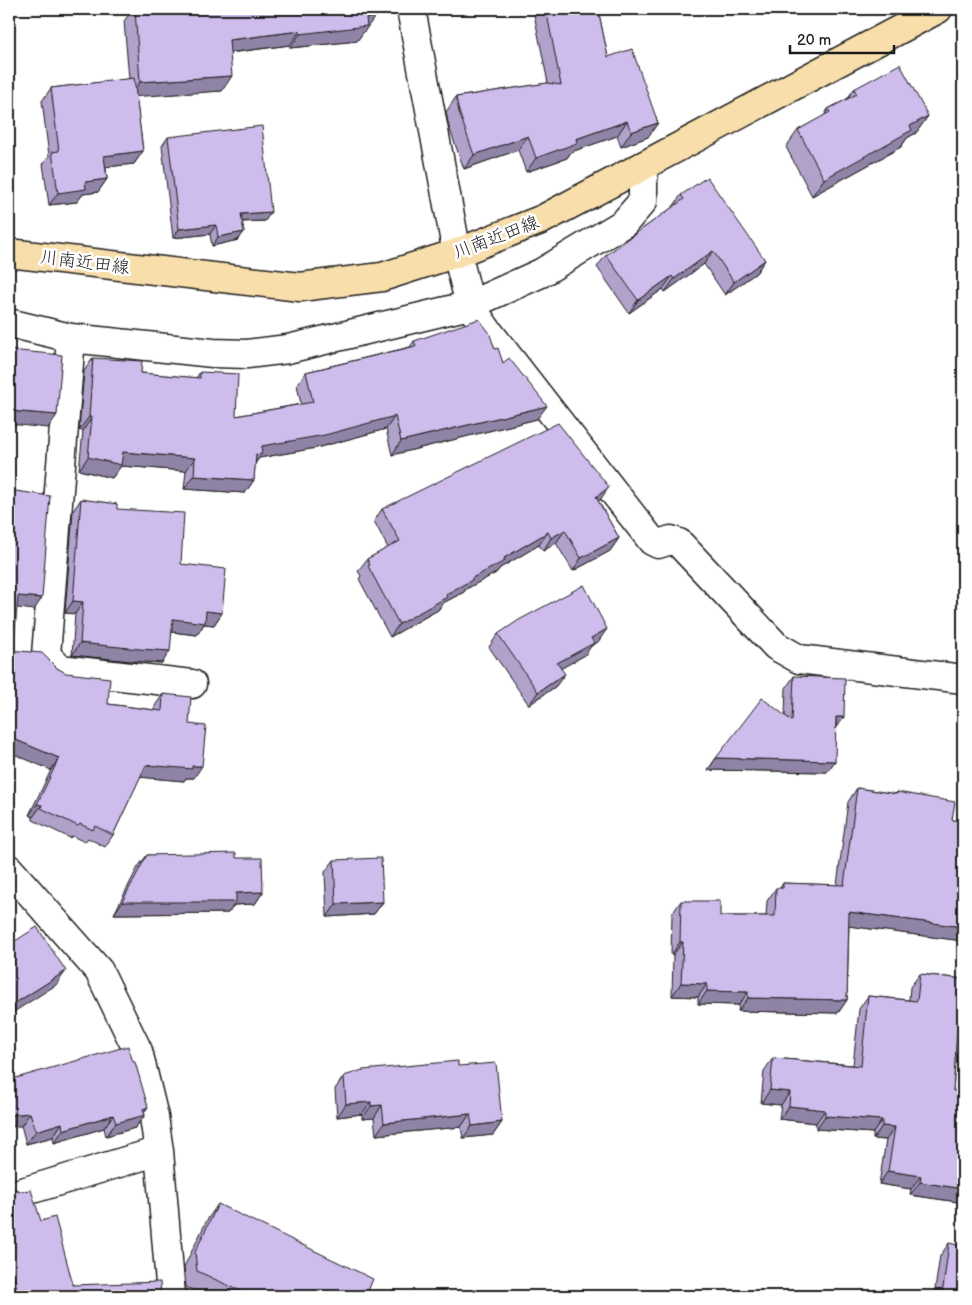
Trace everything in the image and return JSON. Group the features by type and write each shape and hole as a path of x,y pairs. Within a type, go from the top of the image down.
{"main road":[{"name":"川南近田線","path":"9,253 300,287 382,277 457,252 543,219 938,9"}],"street":[{"path":"411,9 457,252 470,305 490,335 652,541 658,544 671,540 679,543 776,646 799,660 963,679"},
{"path":"9,323 71,338 213,353 247,354 288,349 470,305 541,273 624,223 643,201 643,166"},
{"path":"71,338 46,655 60,669 192,684"},
{"path":"9,869 99,971 138,1051 154,1117 159,1151 171,1296"},
{"path":"9,1196 159,1151"}],"building":[{"path":"135,9 374,9 375,17 366,18 367,26 300,34 300,31 229,40 232,76 140,82"},
{"path":"546,9 598,9 608,57 632,49 658,123 631,132 627,121 576,139 577,143 536,158 528,136 474,155 459,112 456,97 547,83 561,85"},
{"path":"900,64 928,116 910,126 912,130 824,179 798,130 830,112 828,109 857,94 854,89"},
{"path":"134,78 143,151 104,156 107,179 85,182 86,189 58,193 52,152 59,151 51,88"},
{"path":"262,126 271,212 241,214 244,232 218,237 216,225 179,229 168,137"},
{"path":"707,177 765,260 734,282 713,251 674,279 672,276 638,300 606,255 684,199 681,195"},
{"path":"479,319 489,332 495,349 498,348 503,363 509,358 547,406 401,441 395,416 325,435 262,446 261,455 256,454 254,480 194,476 195,458 123,452 121,465 88,457 92,417 89,417 93,358 142,361 141,373 200,378 200,372 238,374 236,416 313,402 306,372 416,346 414,341"},
{"path":"9,350 62,355 57,415 9,411"},
{"path":"558,423 609,487 596,497 619,538 581,558 565,530 551,538 548,532 504,558 505,561 446,594 447,597 399,624 368,566 370,565 367,559 400,541 382,509"},
{"path":"9,490 50,496 42,598 18,596 14,641 9,640"},
{"path":"81,499 117,504 117,509 184,513 181,564 226,569 222,613 206,611 205,623 173,619 170,651 80,643 83,602 73,601"},
{"path":"584,585 607,629 591,638 594,643 557,663 565,674 538,692 498,634 519,620"},
{"path":"9,650 42,653 57,668 66,673 110,678 108,704 162,711 163,694 191,697 189,724 206,726 202,766 192,766 192,769 146,765 113,835 95,826 93,830 80,824 78,826 41,808 42,805 37,804 59,758 9,737"},
{"path":"794,676 845,678 844,717 836,717 835,761 716,758 762,698 792,721"},
{"path":"857,788 897,794 897,792 955,802 952,820 963,821 963,927 849,912 847,1000 748,998 748,992 707,991 707,984 681,983 683,942 680,942 681,901 720,901 720,916 775,916 776,888 783,888 783,883 844,885"},
{"path":"236,853 236,858 262,858 263,892 236,893 236,902 122,902 147,855"},
{"path":"381,858 383,902 336,904 334,860"},
{"path":"37,927 66,971 9,1007 9,945"},
{"path":"920,974 963,979 963,1033 957,1032 953,1091 963,1090 963,1189 920,1182 921,1176 888,1171 895,1127 882,1126 882,1120 825,1116 825,1110 789,1106 790,1092 770,1090 773,1058 861,1066 868,996 917,1001"},
{"path":"128,1046 133,1062 135,1062 148,1107 143,1109 145,1115 116,1123 113,1115 63,1130 62,1123 36,1131 30,1113 9,1115 9,1080"},
{"path":"458,1061 458,1066 496,1063 502,1122 472,1126 470,1114 384,1123 382,1105 371,1106 371,1102 346,1104 344,1076 363,1070"},
{"path":"13,1188 20,1191 31,1190 41,1221 55,1217 73,1285 160,1282 161,1296 19,1296 9,1258 9,1189"},
{"path":"218,1204 373,1279 366,1296 251,1296 197,1271 195,1252"},
{"path":"949,1243 963,1246 963,1296 942,1296"}]}
